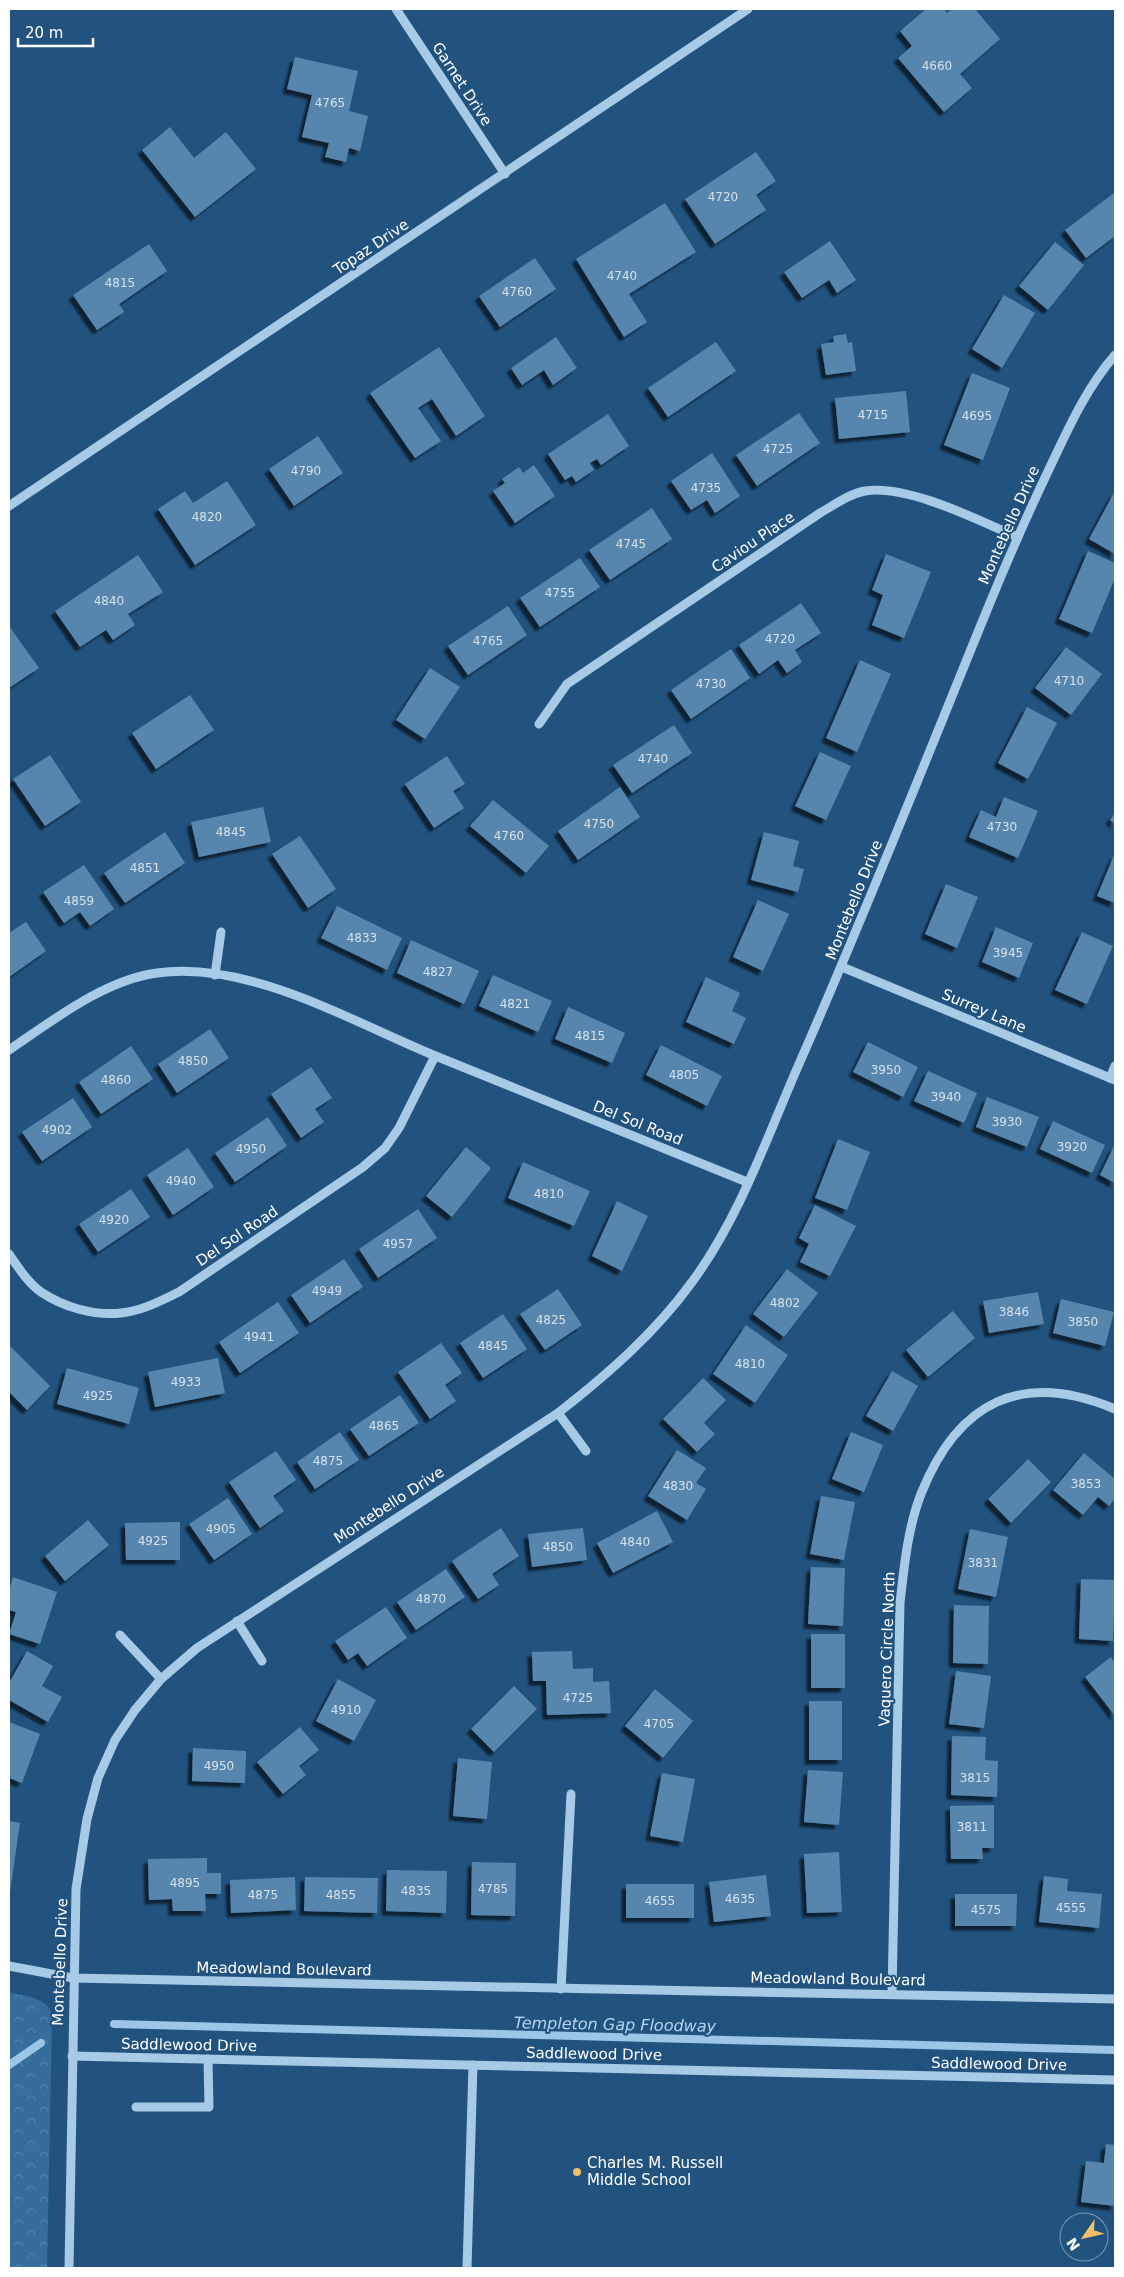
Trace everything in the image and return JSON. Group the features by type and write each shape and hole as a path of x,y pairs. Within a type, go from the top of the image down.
{"street":[{"name":"Garnet Drive","path":"396,9 505,174"},
{"name":"Topaz Drive","path":"9,506 748,9"},
{"name":"Montebello Drive","path":"69,2268 76,1889 87,1820 98,1778 116,1740 135,1710 161,1679 197,1648 558,1412 599,1382 634,1350 672,1310 713,1252 747,1182 842,966 1017,537 1071,422 1091,389 1115,356"},
{"name":"Caviou Place","path":"539,724 567,684 820,513 847,497 864,491 884,490 915,496 1017,537"},
{"path":"216,975 221,932"},
{"name":"Surrey Lane","path":"842,966 1113,1079"},
{"name":"Del Sol Road","path":"9,1050 79,1002 124,982 156,973 188,971 253,981 286,991 435,1056 747,1182"},
{"name":"Del Sol Road","path":"9,1254 40,1292 67,1305 93,1313 122,1313 148,1306 171,1296 363,1167 385,1148 399,1128 435,1056"},
{"path":"1113,1079 1115,1066"},
{"name":"Vaquero Circle North","path":"892,1993 900,1603 904,1569 921,1494 952,1435 974,1416 999,1400 1026,1392 1052,1392 1101,1403 1115,1409"},
{"path":"558,1412 586,1451"},
{"path":"236,1621 262,1661"},
{"path":"120,1635 161,1679"},
{"path":"561,1990 571,1794"},
{"name":"Meadowland Boulevard","path":"9,1966 73,1978 561,1990 892,1993 1115,1999"},
{"name":"Saddlewood Drive","path":"72,2056 1115,2080"},
{"path":"136,2107 208,2107 208,2059"},
{"path":"467,2268 473,2065"}],"green space":[{"path":"9,1992 35,1999 47,2005 52,2016 47,2268 9,2268"}],"building":[{"path":"926,9 944,9 947,13 952,9 975,9 1000,39 960,74 972,88 944,112 898,58 912,46 900,31"},
{"path":"295,57 358,71 349,111 368,116 360,151 349,148 346,162 325,157 329,143 302,137 312,95 287,89"},
{"path":"170,127 194,158 226,132 256,169 195,217 142,150"},
{"path":"756,152 776,181 756,195 766,210 715,244 685,199"},
{"path":"1114,193 1115,236 1086,258 1065,230"},
{"path":"665,203 696,252 629,294 647,322 624,337 576,259"},
{"path":"830,241 856,280 837,293 829,280 802,298 784,272"},
{"path":"1055,242 1084,265 1048,310 1019,286"},
{"path":"149,244 167,271 119,304 124,312 97,330 73,295"},
{"path":"535,258 556,289 500,327 479,296"},
{"path":"1004,295 1035,313 1002,368 972,349"},
{"path":"846,334 848,343 852,342 856,371 826,375 821,344 834,342 833,336"},
{"path":"556,337 577,368 553,385 544,370 522,385 511,368"},
{"path":"716,342 736,371 668,417 648,388"},
{"path":"439,347 485,416 456,436 432,399 418,408 441,441 415,458 370,393"},
{"path":"972,373 1010,388 983,460 944,445"},
{"path":"906,391 910,432 839,439 835,398"},
{"path":"799,413 820,443 757,486 736,455"},
{"path":"608,414 629,446 601,465 597,459 590,463 594,470 576,482 572,476 565,480 548,454"},
{"path":"318,436 343,473 294,506 269,469"},
{"path":"712,453 740,496 715,513 707,500 691,510 671,481"},
{"path":"534,465 555,496 515,523 493,491 505,483 502,479 519,467 523,473"},
{"path":"227,481 256,525 195,565 158,509 185,491 193,503"},
{"path":"1115,491 1115,554 1089,539"},
{"path":"652,508 672,539 610,580 589,550"},
{"path":"1088,551 1115,563 1115,578 1092,633 1059,619"},
{"path":"886,554 931,572 904,638 872,625 883,595 872,590"},
{"path":"138,555 163,592 128,614 135,625 113,640 106,630 80,647 55,611"},
{"path":"580,558 600,587 540,627 520,598"},
{"path":"801,603 821,633 795,650 802,662 787,673 778,660 759,674 739,645"},
{"path":"508,606 527,635 468,675 448,646"},
{"path":"9,626 39,668 9,688"},
{"path":"1066,647 1102,674 1071,715 1035,688"},
{"path":"731,649 750,678 691,719 671,690"},
{"path":"860,660 891,674 857,752 826,738"},
{"path":"430,668 460,687 425,739 396,720"},
{"path":"190,695 214,730 156,769 132,733"},
{"path":"1027,707 1057,723 1028,779 998,763"},
{"path":"674,725 692,753 632,793 613,765"},
{"path":"820,752 851,766 826,820 795,806"},
{"path":"50,755 81,802 45,826 13,779"},
{"path":"447,756 465,784 453,791 464,808 434,828 405,784"},
{"path":"620,787 640,817 578,860 558,831"},
{"path":"1004,797 1038,811 1018,858 969,837 981,810 996,817"},
{"path":"493,800 549,846 526,873 470,826"},
{"path":"263,807 271,842 199,857 191,822"},
{"path":"1115,813 1115,824 1110,820"},
{"path":"165,832 185,863 125,903 104,873"},
{"path":"764,832 799,841 793,866 804,869 798,892 751,880"},
{"path":"300,836 336,889 308,908 272,854"},
{"path":"1115,853 1115,903 1097,896"},
{"path":"84,865 114,909 90,926 80,912 64,923 43,892"},
{"path":"946,884 978,897 957,948 925,934"},
{"path":"758,900 789,914 763,971 733,957"},
{"path":"337,906 402,938 387,970 321,938"},
{"path":"26,922 46,951 9,977 9,933"},
{"path":"996,927 1033,943 1019,978 982,962"},
{"path":"1082,932 1113,946 1087,1004 1055,990"},
{"path":"411,940 479,971 464,1004 397,973"},
{"path":"493,975 552,1001 538,1032 479,1006"},
{"path":"706,977 740,993 732,1011 746,1018 734,1044 686,1022"},
{"path":"568,1007 625,1033 612,1063 555,1039"},
{"path":"210,1029 229,1058 177,1093 158,1064"},
{"path":"868,1042 918,1067 903,1097 853,1072"},
{"path":"661,1045 722,1076 707,1106 646,1075"},
{"path":"131,1046 153,1079 101,1114 79,1082"},
{"path":"311,1067 332,1098 315,1109 324,1122 301,1138 271,1094"},
{"path":"928,1071 977,1093 964,1123 914,1101"},
{"path":"987,1097 1039,1117 1027,1147 976,1127"},
{"path":"73,1098 92,1127 42,1161 22,1132"},
{"path":"268,1117 287,1146 235,1182 215,1153"},
{"path":"1053,1121 1105,1145 1092,1173 1040,1149"},
{"path":"838,1139 870,1152 847,1210 815,1198"},
{"path":"1115,1144 1115,1183 1100,1175"},
{"path":"466,1147 491,1168 452,1217 426,1196"},
{"path":"188,1148 214,1187 173,1215 147,1175"},
{"path":"523,1162 590,1191 574,1226 508,1198"},
{"path":"131,1189 150,1217 98,1252 79,1224"},
{"path":"617,1201 648,1216 622,1271 592,1256"},
{"path":"815,1205 856,1226 830,1276 800,1262 809,1244 799,1238"},
{"path":"418,1209 437,1238 378,1278 359,1249"},
{"path":"344,1259 363,1287 310,1323 291,1295"},
{"path":"787,1269 818,1293 784,1337 753,1314"},
{"path":"558,1289 582,1325 545,1350 520,1314"},
{"path":"1038,1292 1044,1324 989,1333 983,1301"},
{"path":"1061,1299 1114,1312 1105,1346 1053,1333"},
{"path":"278,1302 299,1333 240,1373 219,1342"},
{"path":"953,1311 975,1338 928,1377 906,1350"},
{"path":"503,1314 527,1349 483,1378 460,1343"},
{"path":"746,1325 788,1355 755,1403 713,1374"},
{"path":"441,1343 462,1373 445,1385 456,1401 430,1419 398,1372"},
{"path":"9,1345 50,1386 27,1410 9,1392"},
{"path":"218,1358 225,1393 155,1407 148,1372"},
{"path":"67,1368 139,1388 129,1424 57,1404"},
{"path":"892,1371 918,1386 893,1431 866,1416"},
{"path":"703,1378 726,1400 704,1423 715,1434 697,1452 663,1419"},
{"path":"400,1395 419,1423 369,1456 350,1429"},
{"path":"340,1432 359,1460 315,1489 297,1462"},
{"path":"851,1432 883,1445 864,1492 832,1479"},
{"path":"677,1450 706,1468 696,1483 706,1489 687,1520 648,1496"},
{"path":"276,1451 296,1480 273,1496 284,1511 260,1528 229,1482"},
{"path":"1084,1453 1115,1479 1115,1498 1109,1506 1098,1497 1083,1515 1053,1490"},
{"path":"1028,1459 1051,1482 1011,1523 988,1499"},
{"path":"821,1496 855,1502 844,1560 810,1554"},
{"path":"228,1498 252,1534 214,1560 189,1524"},
{"path":"657,1511 673,1542 613,1573 597,1543"},
{"path":"88,1520 109,1545 65,1581 45,1556"},
{"path":"180,1522 180,1560 126,1560 125,1523"},
{"path":"501,1528 519,1556 492,1574 499,1585 478,1599 452,1561"},
{"path":"583,1528 587,1560 532,1567 528,1534"},
{"path":"970,1529 1008,1537 996,1597 958,1589"},
{"path":"811,1567 845,1568 843,1626 808,1624"},
{"path":"446,1569 465,1597 416,1630 397,1602"},
{"path":"13,1577 57,1592 40,1644 9,1634 16,1612 9,1610 9,1590"},
{"path":"1081,1579 1115,1580 1113,1641 1079,1639"},
{"path":"954,1605 989,1606 988,1664 953,1663"},
{"path":"386,1607 407,1638 367,1666 358,1653 348,1660 335,1641"},
{"path":"811,1634 845,1634 845,1688 811,1688"},
{"path":"27,1651 53,1666 42,1686 62,1697 48,1722 9,1700 9,1683"},
{"path":"572,1651 573,1669 593,1668 593,1682 609,1681 611,1713 547,1715 546,1681 533,1681 532,1652"},
{"path":"1111,1657 1115,1663 1115,1716 1085,1677"},
{"path":"956,1671 991,1676 984,1728 949,1724"},
{"path":"338,1679 376,1700 354,1741 316,1721"},
{"path":"514,1686 537,1709 494,1752 471,1729"},
{"path":"655,1689 693,1721 663,1758 625,1726"},
{"path":"809,1701 842,1701 842,1760 809,1760"},
{"path":"9,1722 40,1734 22,1783 9,1778"},
{"path":"300,1727 319,1750 299,1766 306,1775 283,1794 257,1762"},
{"path":"952,1736 986,1737 985,1760 998,1761 997,1797 951,1795"},
{"path":"193,1748 246,1751 245,1783 192,1781"},
{"path":"458,1758 492,1762 487,1819 453,1816"},
{"path":"808,1770 843,1772 839,1825 804,1822"},
{"path":"662,1773 695,1779 683,1842 650,1836"},
{"path":"994,1805 994,1848 982,1848 983,1859 951,1859 950,1806"},
{"path":"9,1821 20,1823 10,1892 9,1892"},
{"path":"839,1852 842,1912 807,1913 804,1854"},
{"path":"207,1858 207,1873 221,1873 221,1894 205,1894 206,1911 173,1911 172,1899 149,1900 148,1859"},
{"path":"472,1862 516,1863 515,1916 471,1915"},
{"path":"387,1870 447,1871 446,1913 386,1911"},
{"path":"766,1875 771,1916 714,1922 709,1882"},
{"path":"1044,1876 1068,1879 1067,1891 1102,1894 1099,1928 1039,1922"},
{"path":"295,1877 296,1910 231,1913 230,1880"},
{"path":"305,1877 378,1878 377,1913 304,1911"},
{"path":"626,1884 694,1884 694,1918 626,1918"},
{"path":"955,1894 1017,1894 1016,1926 955,1926"},
{"path":"1106,2144 1115,2145 1115,2206 1081,2202 1086,2161 1104,2163"}],"waterway":[{"name":"Templeton Gap Floodway","path":"114,2024 1115,2050"},
{"name":"Templeton Gap Floodway","path":"9,2065 41,2043"}],"place":[{"name":"Charles M. Russell Middle School","path":"577,2172"}]}
